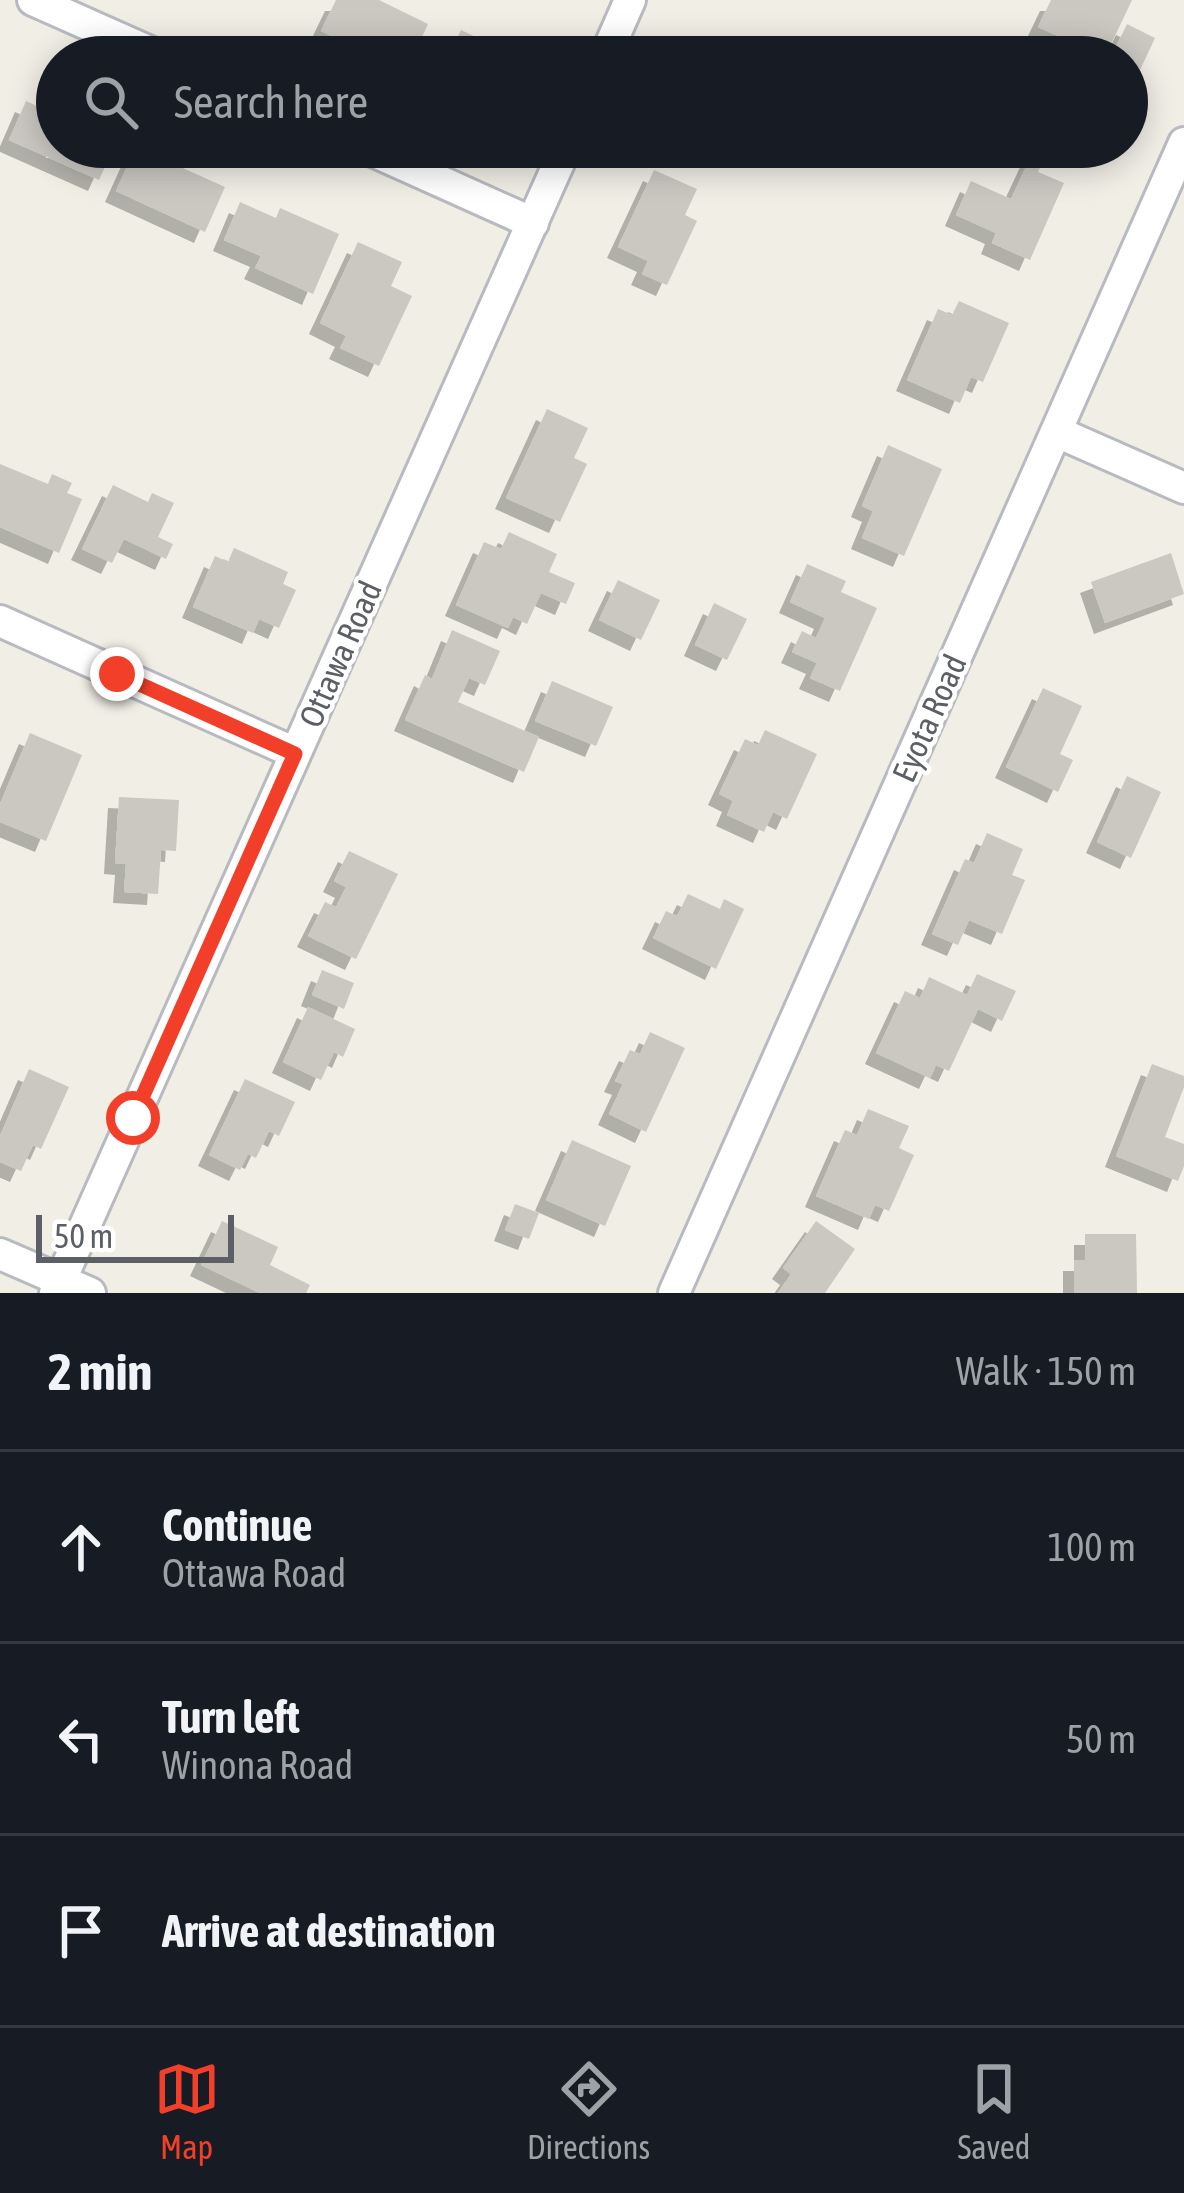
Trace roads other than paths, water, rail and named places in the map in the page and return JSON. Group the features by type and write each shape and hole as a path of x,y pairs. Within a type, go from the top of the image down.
{"street":[{"path":"33,0 114,36"},
{"path":"614,36 630,0"},
{"name":"Eyota Road","path":"674,1293 1184,143"},
{"path":"411,168 533,223"},
{"name":"Ottawa Road","path":"69,1289 295,754 557,168"},
{"path":"1057,432 1184,488"},
{"path":"0,622 295,754"},
{"path":"0,1254 69,1289"}]}
